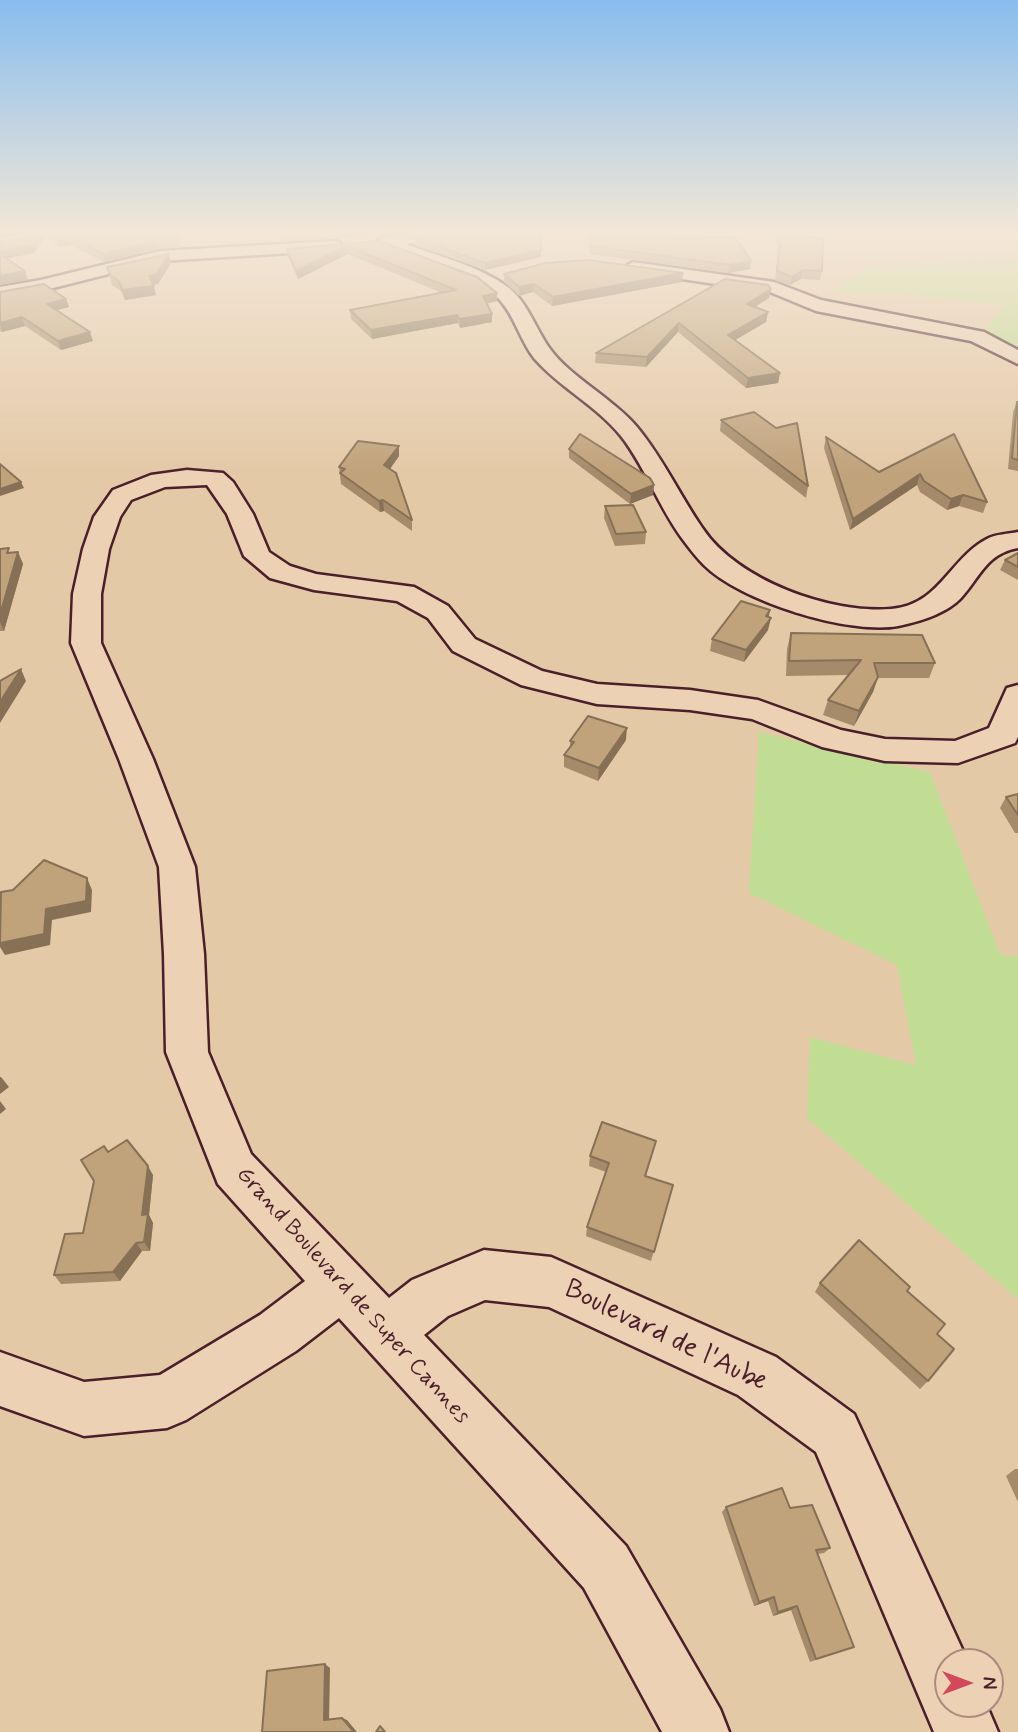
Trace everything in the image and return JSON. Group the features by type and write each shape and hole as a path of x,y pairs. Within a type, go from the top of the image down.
{"street":[{"path":"519,313 542,354 628,430 693,536 715,561 761,589 843,616 895,618 930,607 950,593 969,566 997,544 1018,540"},
{"path":"857,313 977,336 1018,358"},
{"name":"Grand Boulevard de Super Cannes","path":"696,1732 605,1567 234,1169 187,1052 184,954 177,867 136,759 86,643 87,594 96,549 107,517 122,495 160,480 214,478 224,487 240,514 257,556 280,572 314,582 404,593 438,612 464,645 532,678 597,694 690,700 758,710 834,739 885,750 958,752 1003,735 1018,695"},
{"name":"Boulevard de l'Aube","path":"386,1333 430,1298 484,1275 551,1282 757,1376 835,1433 934,1658"},
{"path":"0,1379 83,1409 167,1401 278,1333 342,1284"}],"green space":[{"path":"998,313 1018,313 1018,354 982,333"},
{"path":"759,732 930,772 1000,954 1018,957 1018,1299 807,1118 810,1037 916,1065 897,965 749,893"}],"building":[{"path":"0,313 61,313 90,332 58,341 22,317 0,323"},
{"path":"353,313 492,314 459,319 457,315 371,330"},
{"path":"666,313 767,313 728,335 780,373 748,378 679,323 647,357 596,353"},
{"path":"1018,402 1018,460 1012,458"},
{"path":"754,412 776,428 797,423 808,486 721,420"},
{"path":"580,434 650,478 654,485 631,494 569,449"},
{"path":"954,434 987,502 963,495 951,499 924,481 920,474 853,519 826,437 879,472"},
{"path":"358,441 399,446 384,465 396,473 412,520 383,500 379,501 340,473 345,469 339,467"},
{"path":"0,464 21,482 0,489"},
{"path":"633,505 646,532 616,534 605,506"},
{"path":"9,548 7,553 18,552 0,615 0,549"},
{"path":"1018,553 1018,567 1005,560"},
{"path":"741,601 770,610 766,616 771,618 746,650 712,639"},
{"path":"791,633 922,635 935,663 874,663 878,677 859,711 828,700 861,660 789,661"},
{"path":"21,669 0,702 0,681"},
{"path":"588,716 627,728 599,768 564,755 574,742 570,741"},
{"path":"1018,794 1018,815 1006,797"},
{"path":"44,860 87,878 86,901 46,909 44,934 0,943 1,892 13,890"},
{"path":"602,1122 656,1141 645,1176 673,1185 654,1252 587,1227 609,1163 590,1156"},
{"path":"127,1140 148,1166 142,1215 148,1214 144,1242 136,1243 113,1272 54,1275 65,1234 83,1233 94,1181 81,1160 104,1146 108,1152"},
{"path":"859,1240 910,1287 907,1291 945,1324 937,1334 954,1349 928,1381 820,1283"},
{"path":"782,1488 790,1508 812,1505 830,1548 816,1550 854,1647 816,1659 797,1606 778,1612 774,1597 759,1602 726,1507"},
{"path":"325,1664 324,1720 342,1718 354,1732 262,1732 267,1671"}]}
